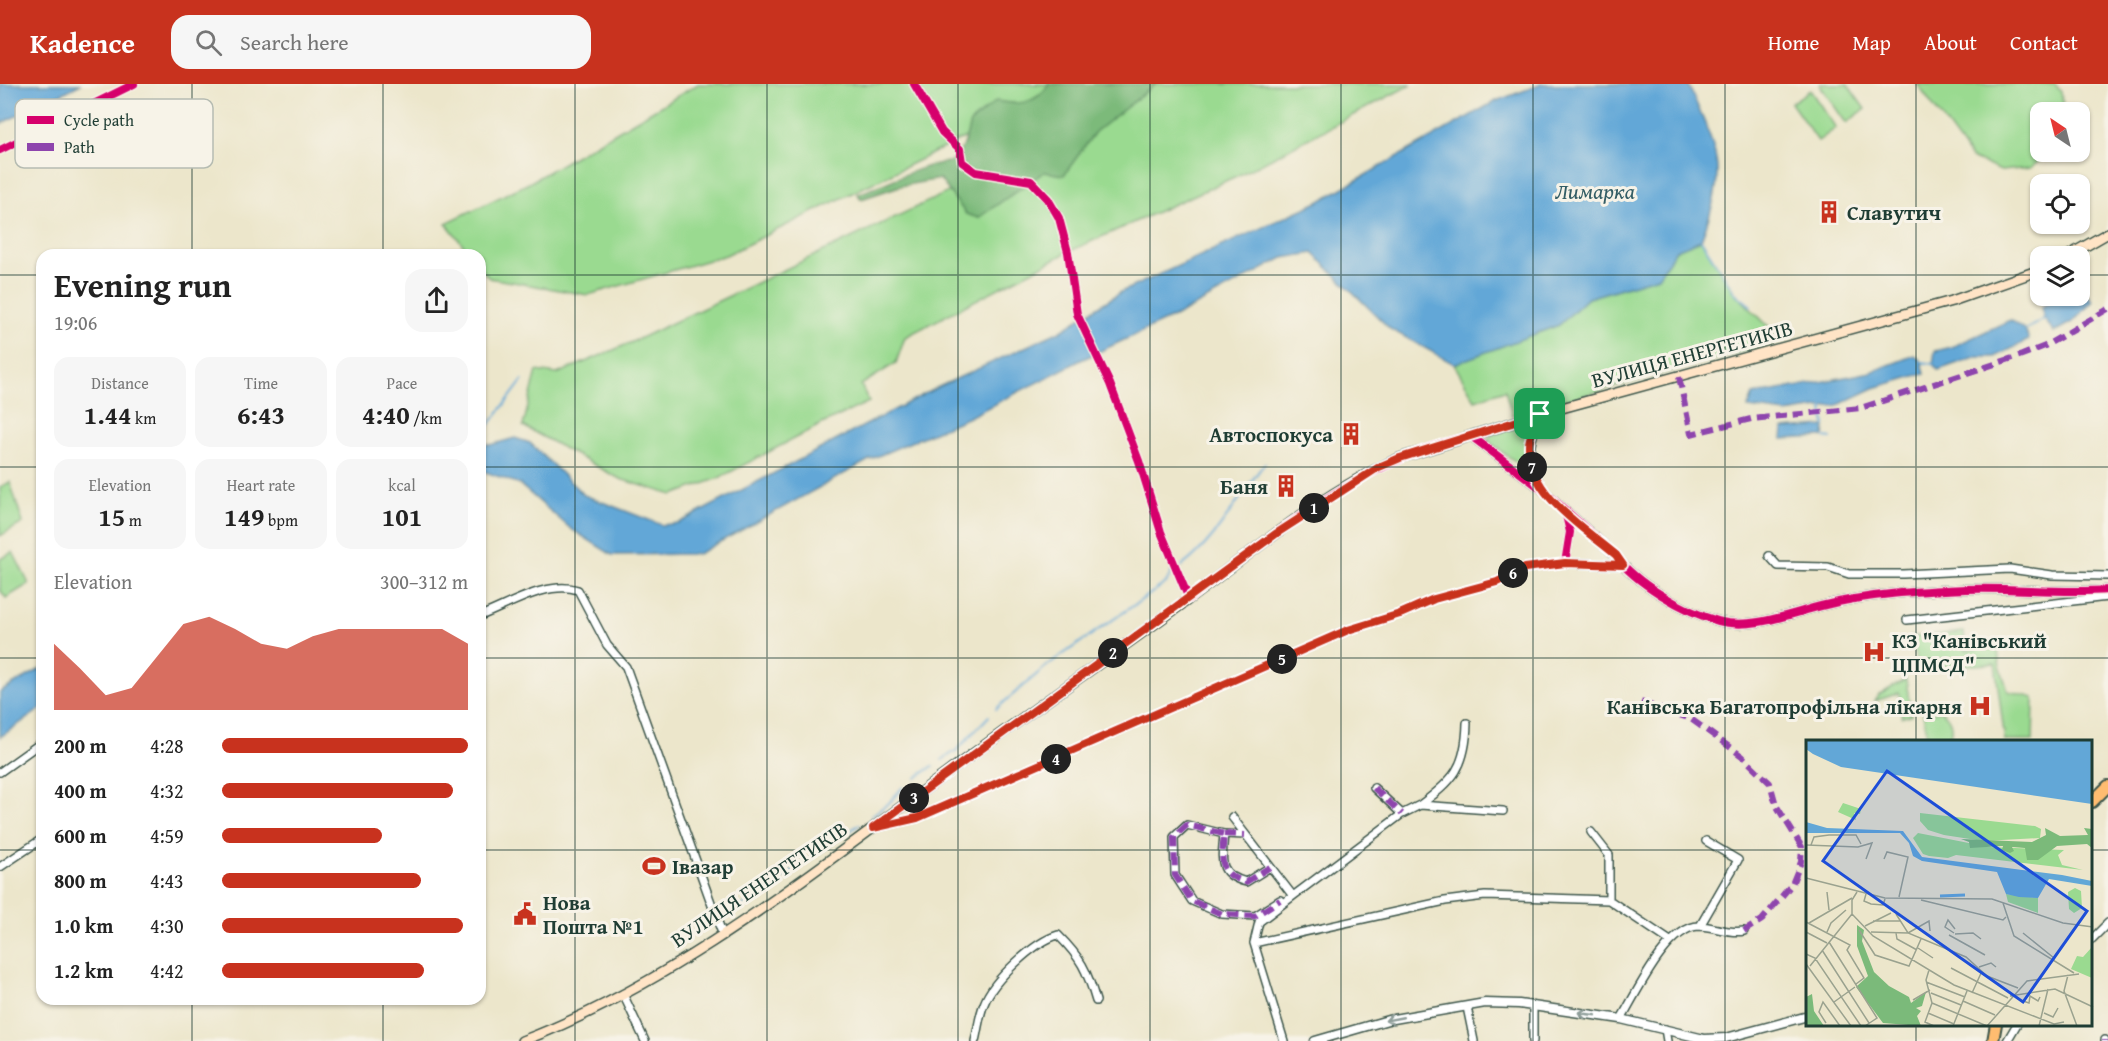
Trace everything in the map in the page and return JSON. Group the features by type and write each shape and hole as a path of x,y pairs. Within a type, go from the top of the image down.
{"main road":[{"path":"2088,245 2108,225"},
{"path":"2088,245 2108,233"},
{"name":"ВУЛИЦЯ ЕНЕРГЕТИКІВ","path":"522,1041 551,1030 623,994 722,933 873,828 1277,533 1343,489 1400,458 1540,414 1952,301 2030,274"},
{"path":"2093,800 2108,786"},
{"path":"1993,1041 1996,1026"}],"street":[{"path":"1540,414 1529,443 1532,469 1544,490"},
{"path":"1471,436 1483,448 1544,490 1564,511 1616,555 1623,565 1677,604 1720,621 1760,621 1845,600 1967,589 2072,593 2108,590"},
{"path":"1564,511 1570,532 1565,563"},
{"path":"1769,556 1778,566 1828,567 1849,573 1903,574 2010,569 2052,575 2108,576"},
{"path":"873,828 917,818 1348,630 1400,614 1434,599 1497,582 1517,570 1565,563 1623,565"},
{"path":"486,614 547,590 565,586 578,590 608,645 626,667 722,933"},
{"path":"1907,620 2108,597"},
{"path":"1284,1041 1254,943 1259,922 1402,814 1420,806 1440,790 1458,772 1466,749 1467,723"},
{"path":"0,772 36,746"},
{"path":"1374,788 1402,814"},
{"path":"1420,806 1503,811"},
{"path":"1232,817 1293,896"},
{"path":"1245,835 1224,834 1187,825 1174,837 1175,875 1192,901 1222,914 1255,916 1280,900"},
{"path":"1591,832 1609,855 1609,900"},
{"path":"1224,834 1222,865 1231,878 1246,882 1270,867"},
{"path":"1700,926 1738,860 1706,841"},
{"path":"0,867 36,843"},
{"path":"1254,943 1445,901 1485,896 1609,900 1670,941"},
{"path":"2093,937 2108,922"},
{"path":"1621,1019 1670,941 1687,928 1700,926 1735,933 1744,931"},
{"path":"975,1041 984,1003 1008,970 1042,939 1058,935 1077,954 1087,969 1096,1001"},
{"path":"623,994 645,1041"},
{"path":"1316,1041 1388,1020 1485,1004 1533,1006 1621,1019 1704,1040 1726,1038 1806,1017"},
{"path":"1533,1006 1533,1041"},
{"path":"1467,1007 1474,1041"},
{"path":"2007,1041 2016,1026"},
{"path":"1665,1029 1667,1041"}],"green space":[{"path":"698,84 1061,84 1031,105 726,255 588,295 489,278 486,274 486,249 466,249 446,223 529,183"},
{"path":"1049,84 1156,84 1095,132 1064,175 1044,172 978,218 966,214 940,179 900,186 861,199 858,194 917,170 951,162 964,145 970,123 996,101 1026,102 1038,96"},
{"path":"1153,84 1412,84 1241,174 1068,252 905,337 896,363 861,385 869,402 719,478 673,495 620,479 523,426 537,371 557,374 630,343 1104,118"},
{"path":"1819,84 1847,84 1865,109 1846,123"},
{"path":"1917,84 2055,84 2061,92 2063,102 2030,102 2030,162 2038,162 2030,168 2001,171 1971,158"},
{"path":"1810,90 1836,128 1818,141 1791,103"},
{"path":"1701,240 1734,292 1773,331 1777,342 1512,415 1505,390 1475,400 1454,364 1559,325 1588,298 1657,277 1676,250"},
{"path":"1531,423 1525,456 1529,471 1487,441 1491,435"},
{"path":"10,482 23,523 0,536 0,487"},
{"path":"13,552 29,584 6,598 0,590 0,559"},
{"path":"1964,632 1966,650 1998,646 1999,663 2008,691 2034,698 2033,740 2005,740 1995,664 1919,667 1911,637"},
{"path":"1906,679 1911,715 1902,717 1899,693 1875,701 1879,695"},
{"path":"1942,711 1950,722 1950,736 1944,740 1928,740 1923,713"}],"water":[{"path":"0,84 81,84 51,99 15,99 15,117 0,124"},
{"name":"Лимарка","path":"1542,84 1688,84 1707,128 1716,160 1715,194 1701,240 1676,250 1658,277 1588,298 1559,325 1454,364 1390,329 1313,253 1283,258 1180,314 1081,360 969,417 871,459 698,554 612,555 571,529 519,484 486,472 486,444 490,445 515,438 530,443 584,495 662,525 679,523 934,389 1060,331 1121,292 1318,202 1496,101"},
{"path":"2088,306 2074,321 2054,332 2044,319 2041,307"},
{"path":"2010,320 2025,330 2029,340 1995,357 1975,357 1938,370 1933,364 1935,351 1952,347"},
{"path":"1915,355 1922,362 1925,373 1874,388 1838,405 1786,413 1748,408 1753,395 1871,372"},
{"path":"1825,426 1824,437 1782,439 1783,429"},
{"path":"36,671 36,712 0,737 0,692"}],"waterway":[{"path":"1701,240 1734,292 1751,306"},
{"path":"2025,330 2044,319"},
{"path":"1922,362 1933,364"},
{"path":"486,429 523,380"},
{"path":"1823,407 1825,426"},
{"path":"1824,437 1831,438"},
{"path":"1182,566 1195,556 1217,531 1265,463"},
{"path":"996,709 1049,664 1166,583 1172,572"},
{"path":"942,760 957,750 989,716"},
{"path":"916,778 933,766"},
{"path":"871,816 889,803 903,787"},
{"path":"728,916 860,824"}],"marked path":[{"path":"1679,377 1691,434 1751,419 1861,408 2045,346 2108,309"},
{"path":"1641,702 1691,719 1742,756 1770,783 1776,805 1802,847 1801,862 1792,884 1762,920 1744,931"},
{"path":"1374,788 1402,814"},
{"path":"1270,867 1246,882 1230,875 1223,865 1224,834 1187,825 1174,837 1175,875 1192,901 1222,914 1255,916 1280,900"},
{"path":"1224,834 1245,835"}],"cycle path":[{"path":"104,99 134,84"},
{"path":"914,84 942,132 960,149 962,162 976,172 1031,181 1048,199 1059,218 1068,252 1077,314 1110,384 1139,461 1161,532 1189,599 1288,525 1357,481 1393,462 1431,447 1471,436 1543,490 1648,586 1676,604 1718,621 1744,624 1783,617 1839,602 1912,592 1984,589 2108,590"},
{"path":"0,150 15,143"},
{"path":"873,828 917,818 1348,630 1400,614 1434,599 1497,582 1517,570 1565,563 1570,532 1565,511"}],"place":[{"name":"Славутич","path":"1829,212"},
{"name":"Автоспокуса","path":"1351,434"},
{"name":"Баня","path":"1286,486"},
{"name":"КЗ \"Канівський ЦПМСД\"","path":"1874,652"},
{"name":"Канівська Багатопрофільна лікарня","path":"1980,706"},
{"name":"Івазар","path":"654,866"},
{"name":"Нова Пошта №1","path":"525,914"}],"route":[{"path":"1540,414 1529,443 1532,469 1544,490 1564,511 1616,555 1623,565 1565,563 1525,568 1497,582 1434,599 1400,614 1348,630 917,818 873,828 1277,533 1343,489 1379,467 1400,458 1540,414"}]}
